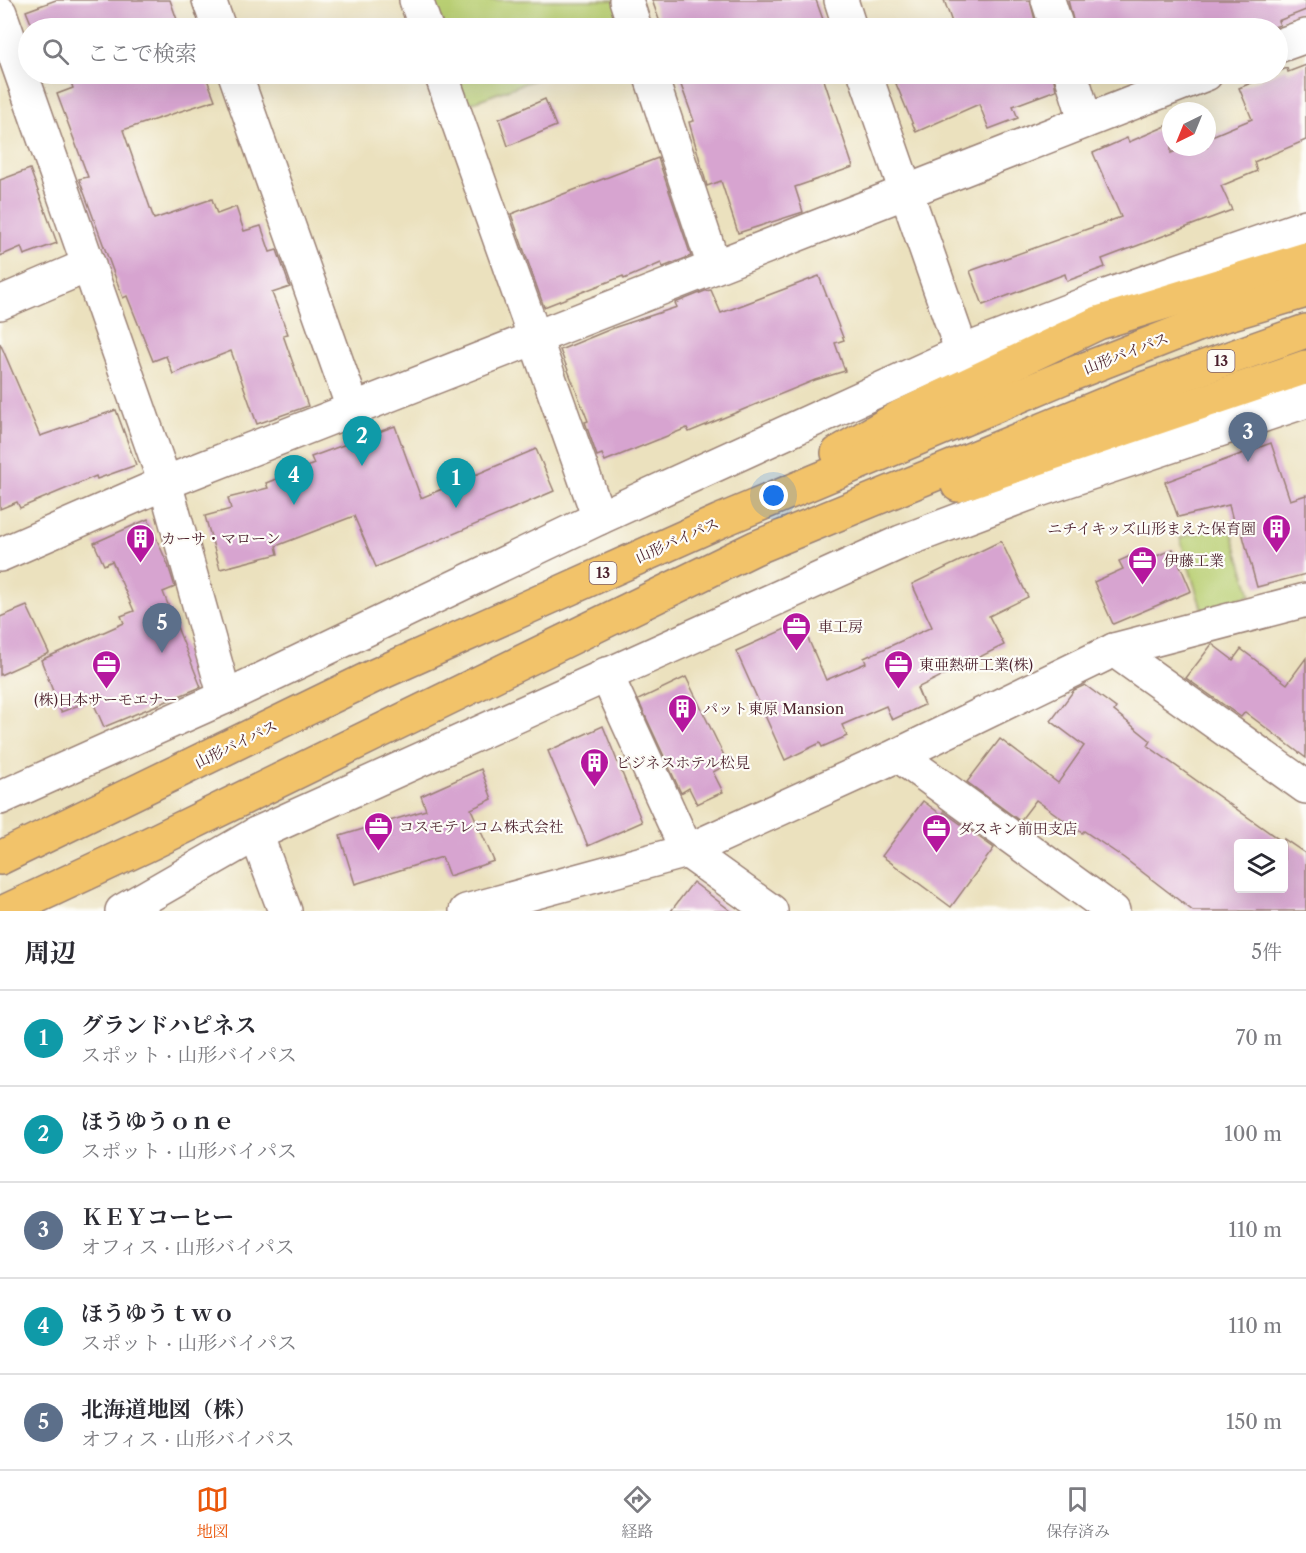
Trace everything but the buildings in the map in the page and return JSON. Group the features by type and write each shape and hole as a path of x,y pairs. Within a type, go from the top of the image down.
{"highway":[{"path":"720,521 900,417 1098,323 1306,259"},
{"name":"山形バイパス","path":"0,858 374,675 720,521 1062,378 1218,317 1306,291"},
{"name":"13","path":"6,911 145,846 755,548 1137,391 1306,331"},
{"path":"755,548 984,477 1306,367"},
{"path":"0,835 137,792"},
{"path":"48,911 145,846"}],"street":[{"path":"208,0 215,18"},
{"path":"416,0 422,18"},
{"path":"626,0 632,18"},
{"path":"841,0 847,18"},
{"path":"1048,0 1054,18"},
{"path":"3,29 18,70"},
{"path":"1288,42 1306,36"},
{"path":"23,84 165,483 225,698"},
{"path":"239,84 354,411"},
{"path":"445,84 600,518"},
{"path":"653,84 714,266"},
{"path":"868,84 962,352"},
{"path":"1074,84 1085,119"},
{"path":"0,555 165,483 354,411 714,266 1179,84"},
{"path":"0,798 225,698 600,518 962,352 1106,296 1306,226"},
{"path":"0,303 89,265"},
{"path":"122,911 256,834 911,538 1036,491 1306,401"},
{"path":"466,911 687,851 898,755 1114,650 1306,600"},
{"path":"1114,650 1306,787"},
{"path":"606,674 687,851 771,911"},
{"path":"898,755 1113,911"},
{"path":"256,834 285,911"}],"green space":[{"path":"416,0 623,0 629,18 422,18"},
{"path":"445,84 523,84 454,109"},
{"path":"1229,523 1251,595 1202,610 1180,538"}],"place":[{"name":"ＫＥＹコーヒー","path":"1248,462"},
{"name":"ほうゆうｏｎｅ","path":"362,466"},
{"name":"ほうゆうｔｗｏ","path":"294,505"},
{"name":"グランドハピネス","path":"456,508"},
{"name":"ニチイキッズ山形まえた保育園","path":"1277,554"},
{"name":"カーサ・マローン","path":"140,564"},
{"name":"伊藤工業","path":"1143,586"},
{"name":"車工房","path":"797,652"},
{"name":"北海道地図（株）","path":"162,653"},
{"name":"(株)日本サーモエナー","path":"106,690"},
{"name":"東亜熱研工業(株)","path":"898,690"},
{"name":"パット東原 Mansion","path":"682,734"},
{"name":"ビジネスホテル松見","path":"595,788"},
{"name":"コスモテレコム株式会社","path":"378,852"},
{"name":"ダスキン前田支店","path":"937,854"}]}
